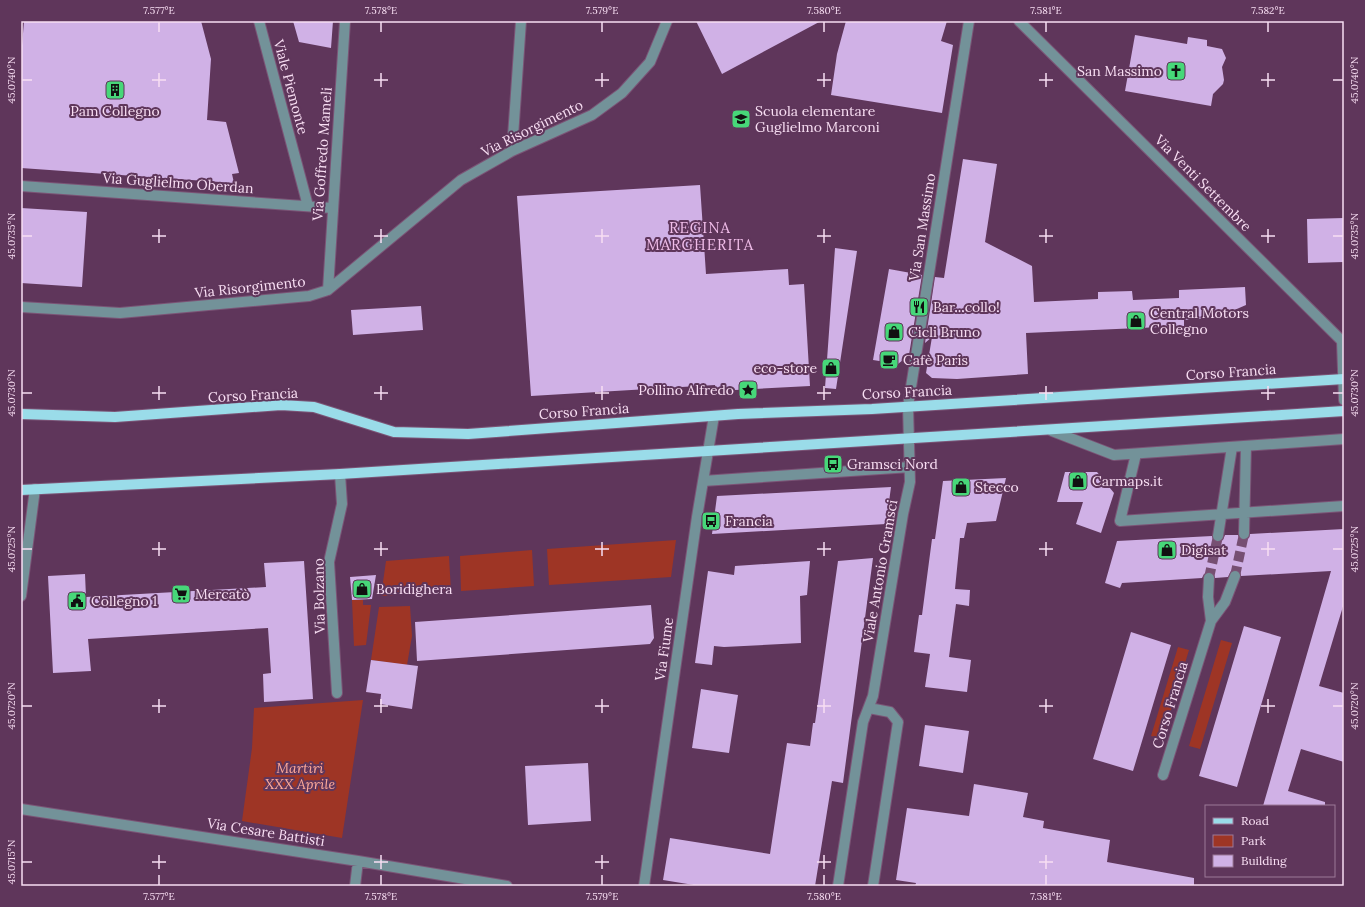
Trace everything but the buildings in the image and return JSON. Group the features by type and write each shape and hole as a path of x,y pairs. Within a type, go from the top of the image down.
{"main road":[{"name":"Corso Francia","path":"21,414 115,417 281,405 314,407 394,432 468,434 714,416 908,406 1344,379"},
{"path":"21,490 340,474 1344,412"}],"street":[{"name":"Viale Piemonte","path":"259,21 308,206"},
{"name":"Via Goffredo Mameli","path":"328,290 345,21"},
{"path":"512,151 521,21"},
{"name":"Via Risorgimento","path":"21,307 120,312 309,296 328,290 461,180 512,151 592,115 622,93 650,62 667,21"},
{"name":"Via San Massimo","path":"909,438 908,406 970,21"},
{"name":"Via Venti Settembre","path":"1019,21 1343,341 1344,400"},
{"name":"Via Guglielmo Oberdan","path":"21,186 332,208"},
{"name":"Via Fiume","path":"644,886 703,481 714,416"},
{"path":"1052,430 1114,455 1344,439"},
{"name":"Viale Antonio Gramsci","path":"838,886 863,722 873,696 903,514 910,482 909,438"},
{"path":"1244,534 1246,446"},
{"path":"1218,536 1232,447"},
{"path":"1136,454 1120,521 1344,506"},
{"path":"703,481 910,467"},
{"name":"Via Bolzano","path":"337,693 329,562 342,504 340,474"},
{"path":"21,596 35,489"},
{"name":"Corso Francia","path":"1163,775 1211,621 1225,602 1235,576"},
{"name":"Corso Francia","path":"1209,578 1208,597 1211,621"},
{"path":"868,708 890,712 898,722 874,886"},
{"name":"Via Cesare Battisti","path":"21,809 358,861 507,886"},
{"path":"354,886 358,861"}],"green space":[{"path":"676,540 671,577 549,585 547,549"},
{"path":"532,550 534,586 461,591 460,556"},
{"path":"449,556 451,592 381,596 386,561"},
{"path":"352,600 363,600 363,605 371,605 366,645 354,646"},
{"path":"410,606 412,636 407,665 371,660 379,607"},
{"path":"1221,640 1232,643 1200,749 1189,746"},
{"path":"1178,647 1189,650 1162,739 1151,736"},
{"name":"Martiri XXX Aprile","path":"363,700 342,838 242,821 252,748 254,708"}],"tunnel":[{"path":"1235,576 1244,534"},
{"path":"1209,578 1218,536"}],"place":[{"name":"San Massimo","path":"1176,71"},
{"name":"Pam Collegno","path":"115,90"},
{"name":"Scuola elementare Guglielmo Marconi","path":"741,119"},
{"name":"Bar...collo!","path":"919,307"},
{"name":"Central Motors Collegno","path":"1136,321"},
{"name":"Cicli Bruno","path":"894,332"},
{"name":"Cafè Paris","path":"889,360"},
{"name":"eco-store","path":"831,368"},
{"name":"Pollino Alfredo","path":"748,390"},
{"name":"Gramsci Nord","path":"833,464"},
{"name":"Carmaps.it","path":"1078,481"},
{"name":"Stecco","path":"961,487"},
{"name":"Francia","path":"711,521"},
{"name":"Digisat","path":"1167,550"},
{"name":"Boridighera","path":"362,589"},
{"name":"Mercatò","path":"181,594"},
{"name":"Collegno 1","path":"77,601"}],"district":[{"name":"REGINA MARGHERITA","path":"700,236"}]}
